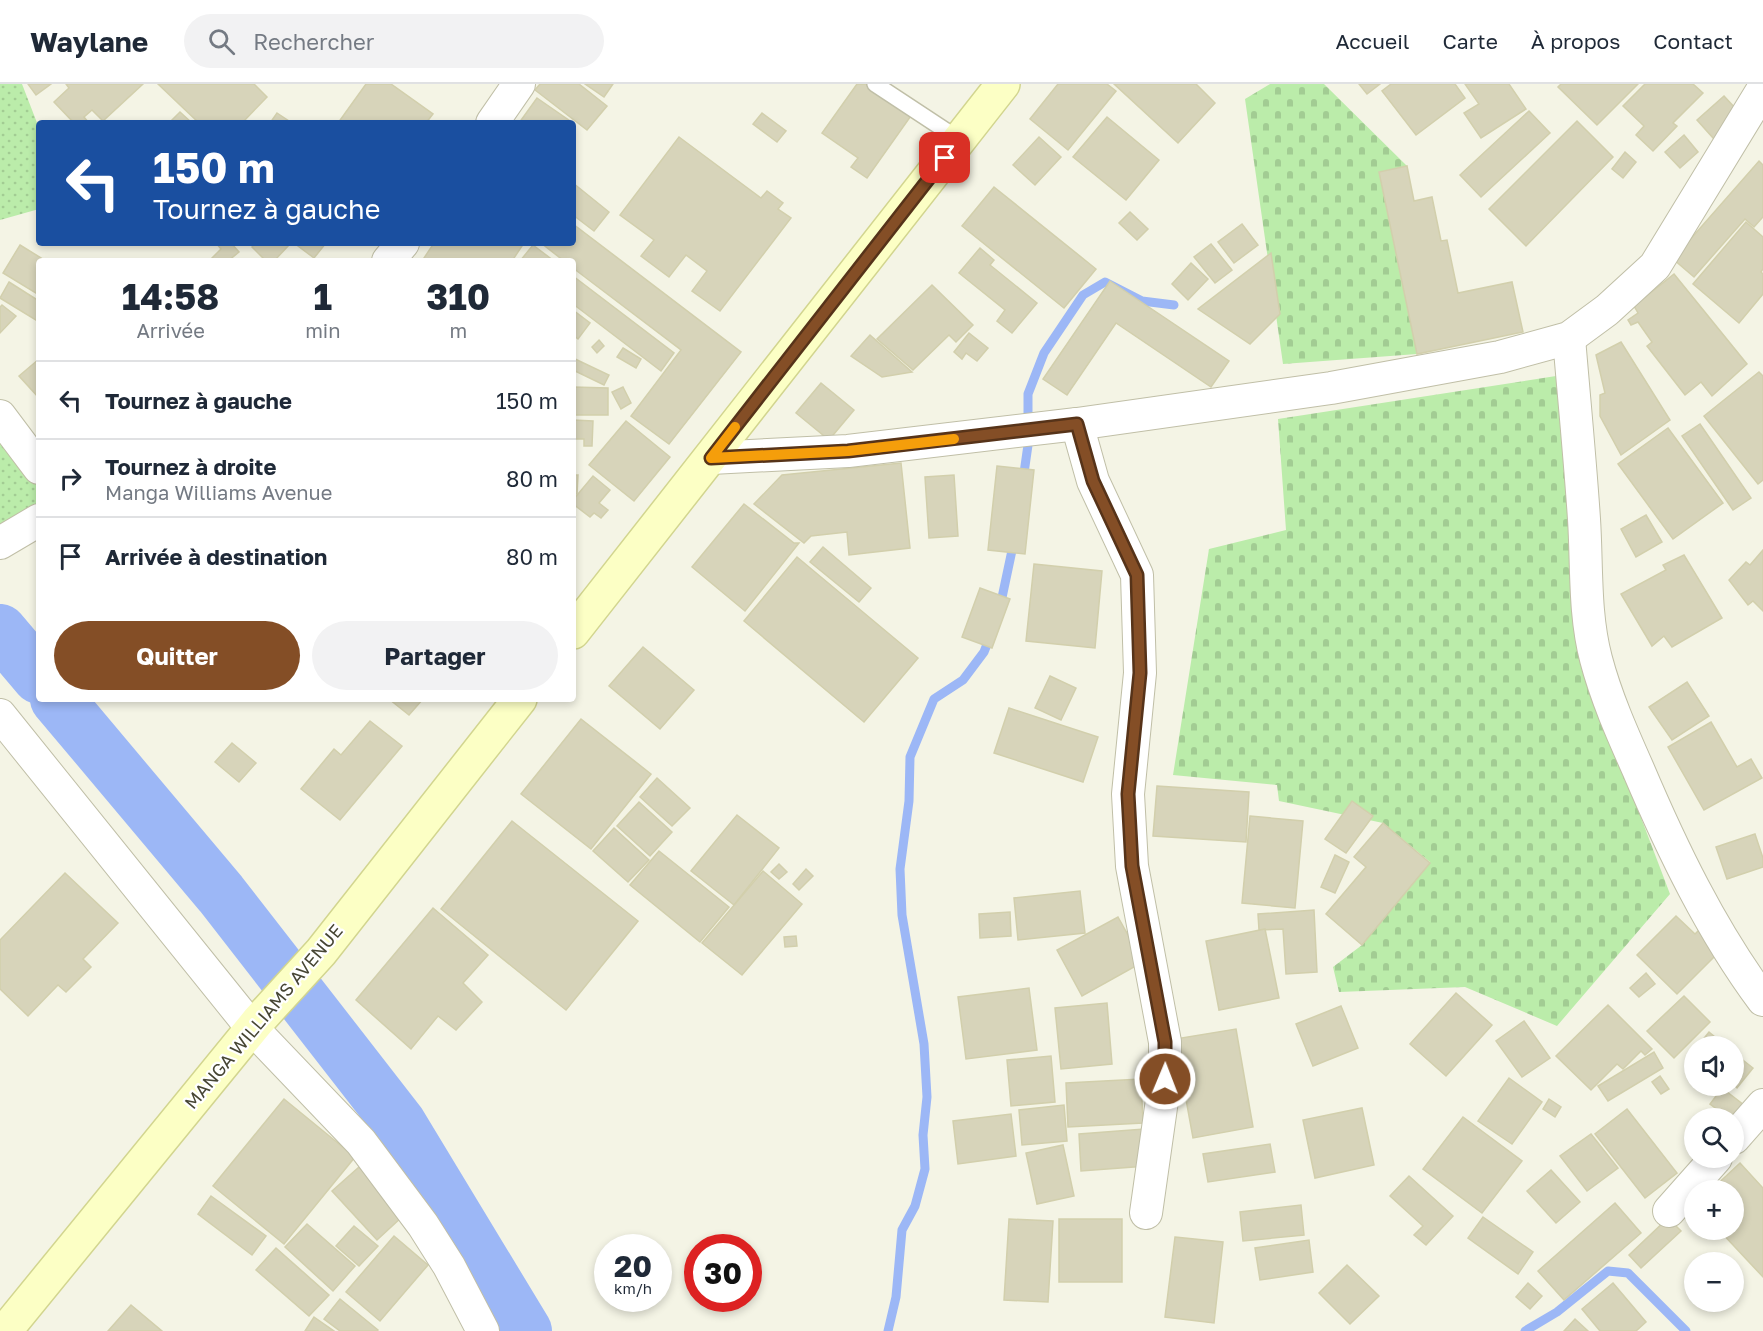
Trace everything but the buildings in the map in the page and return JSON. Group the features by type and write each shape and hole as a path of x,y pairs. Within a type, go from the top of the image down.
{"main road":[{"path":"576,628 1004,84"},
{"name":"MANGA WILLIAMS AVENUE","path":"5,1331 255,1024 321,952 518,702"}],"street":[{"path":"494,120 519,84"},
{"path":"711,458 848,451 1045,429 1342,386 1500,357 1569,338 1607,310 1655,266 1763,89"},
{"path":"390,258 400,246"},
{"path":"1569,338 1584,520 1587,597 1596,657 1617,721 1652,803 1691,884 1747,978 1763,1000"},
{"path":"0,416 36,464"},
{"path":"1077,424 1093,481 1137,575 1140,673 1128,794 1132,866 1165,1042 1165,1079 1146,1213"},
{"path":"5,540 36,522"},
{"path":"0,715 255,1024 361,1142 433,1242 483,1331"},
{"path":"1744,1127 1763,1105"},
{"path":"1669,1211 1707,1168"}],"lane":[{"path":"875,84 960,140"}],"green space":[{"path":"0,84 22,84 36,120 36,210 0,220"},
{"path":"1270,84 1324,84 1407,166 1379,172 1417,354 1283,364 1245,99"},
{"path":"1556,376 1580,657 1670,894 1557,1026 1465,987 1339,992 1333,967 1362,945 1430,862 1383,823 1279,801 1277,785 1173,775 1209,549 1286,530 1278,419"},
{"path":"0,416 36,464 36,522 0,543"}],"waterway":[{"path":"1023,480 1028,445 1028,394 1044,353 1083,295 1105,282 1142,301 1174,305"},
{"path":"1000,607 1014,541"},
{"path":"0,631 36,673"},
{"path":"888,1331 896,1297 902,1230 915,1206 925,1169 923,1135 927,1097 924,1044 902,915 900,869 909,801 910,757 934,699 963,680 984,652 991,634"},
{"path":"60,702 221,894 399,1123 525,1331"},
{"path":"1525,1331 1557,1312 1608,1271 1628,1273 1686,1331"}],"slow traffic":[{"path":"735,427 711,458 848,451 954,439"}],"route":[{"path":"945,158 711,458 848,451 1077,424 1093,481 1137,575 1140,673 1128,794 1132,866 1165,1042 1165,1079"}]}
